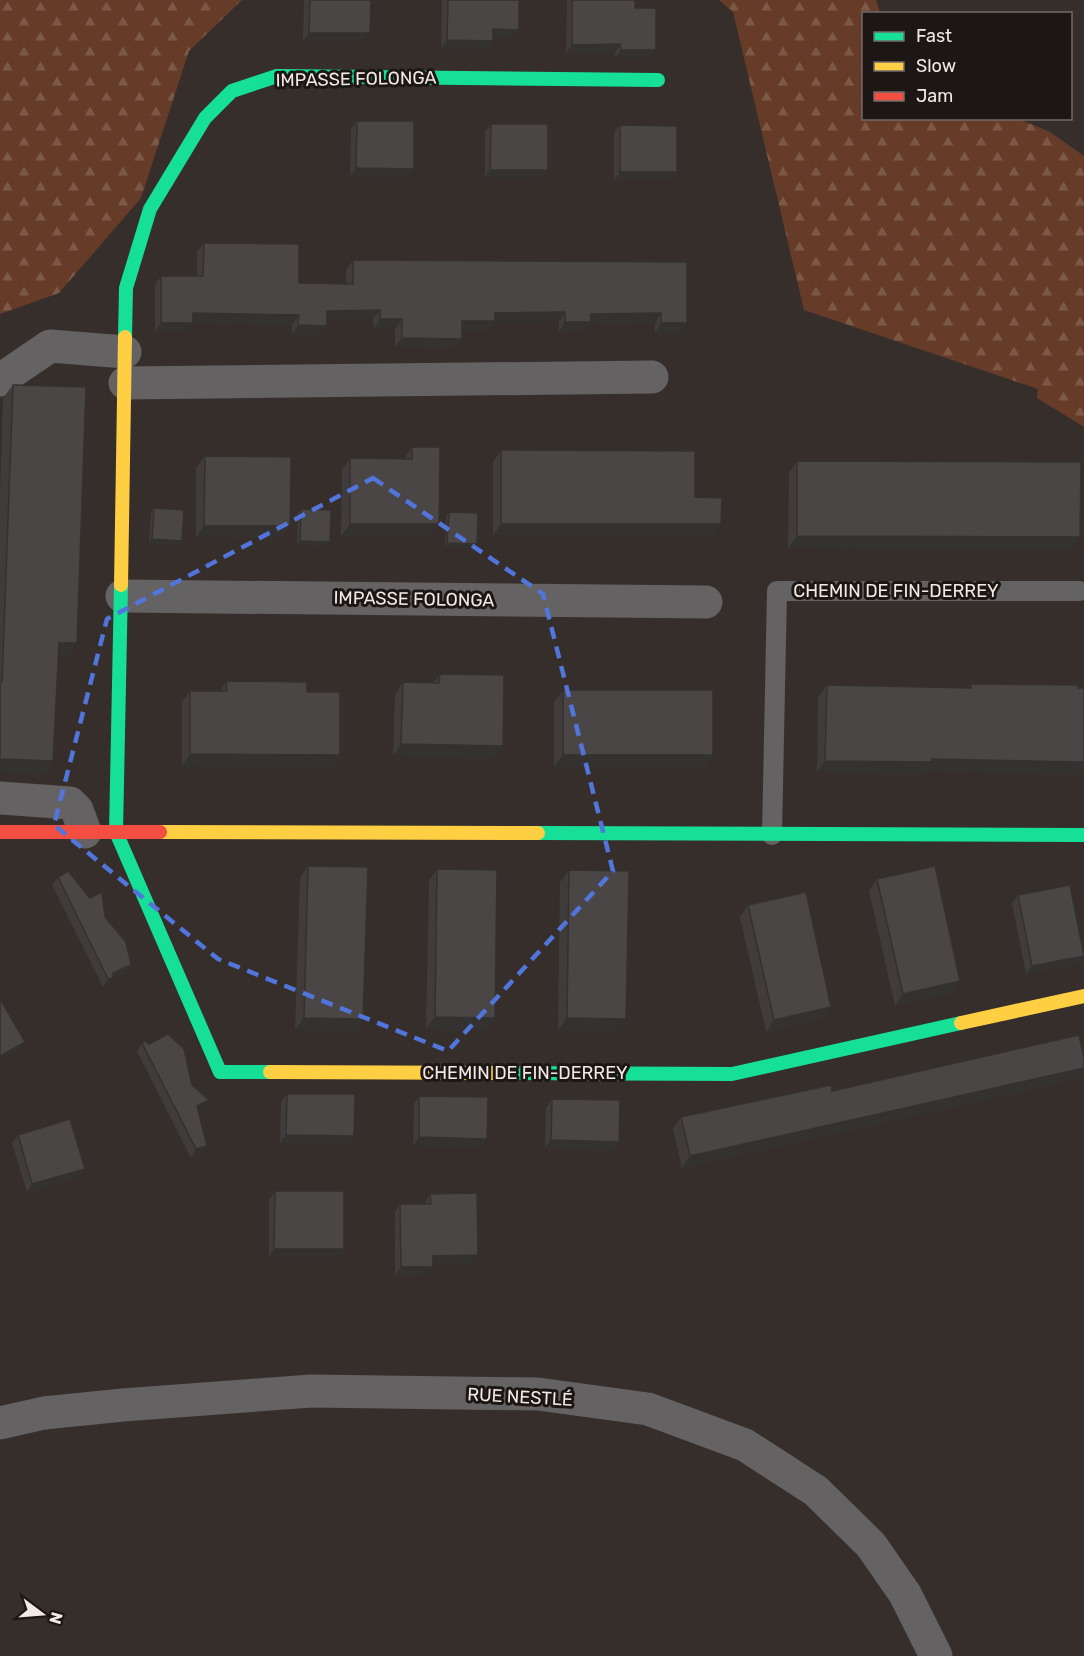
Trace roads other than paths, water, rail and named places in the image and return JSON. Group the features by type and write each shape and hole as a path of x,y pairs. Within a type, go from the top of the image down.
{"street":[{"name":"IMPASSE FOLONGA","path":"100,832 122,596 126,288 150,209 205,118 231,91 277,76 658,80"},
{"path":"0,380 50,346 125,367 652,376"},
{"name":"IMPASSE FOLONGA","path":"122,596 706,602"},
{"path":"0,798 70,802 100,832"},
{"path":"0,832 1084,835"},
{"name":"CHEMIN DE FIN-DERREY","path":"100,832 220,1072 732,1074 1084,996"},
{"name":"RUE NESTLÉ","path":"0,1423 44,1413 112,1406 311,1391 538,1394 648,1409 745,1446 816,1491 871,1545 905,1594 936,1656"}],"lane":[{"name":"CHEMIN DE FIN-DERREY","path":"772,835 777,591 1079,591"}]}
